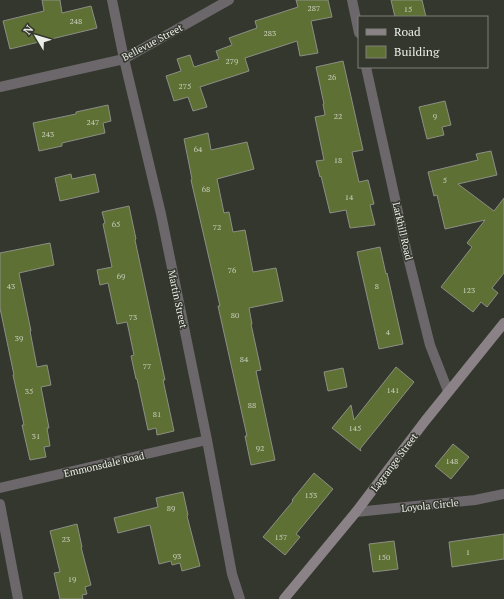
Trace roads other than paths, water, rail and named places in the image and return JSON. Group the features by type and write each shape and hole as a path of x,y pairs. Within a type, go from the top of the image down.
{"main road":[{"name":"Lagrange Street","path":"284,599 356,512 448,391 504,323"}],"street":[{"name":"Martin Street","path":"112,0 124,59 161,214 207,440 232,574 240,599"},
{"name":"Bellevue Street","path":"0,87 124,59 229,0"},
{"path":"352,0 358,28"},
{"name":"Larkhill Road","path":"366,68 407,253 430,345 448,391"},
{"name":"Emmonsdale Road","path":"0,488 207,440"},
{"name":"Loyola Circle","path":"356,512 475,500 504,494"},
{"path":"0,504 18,599"}]}
